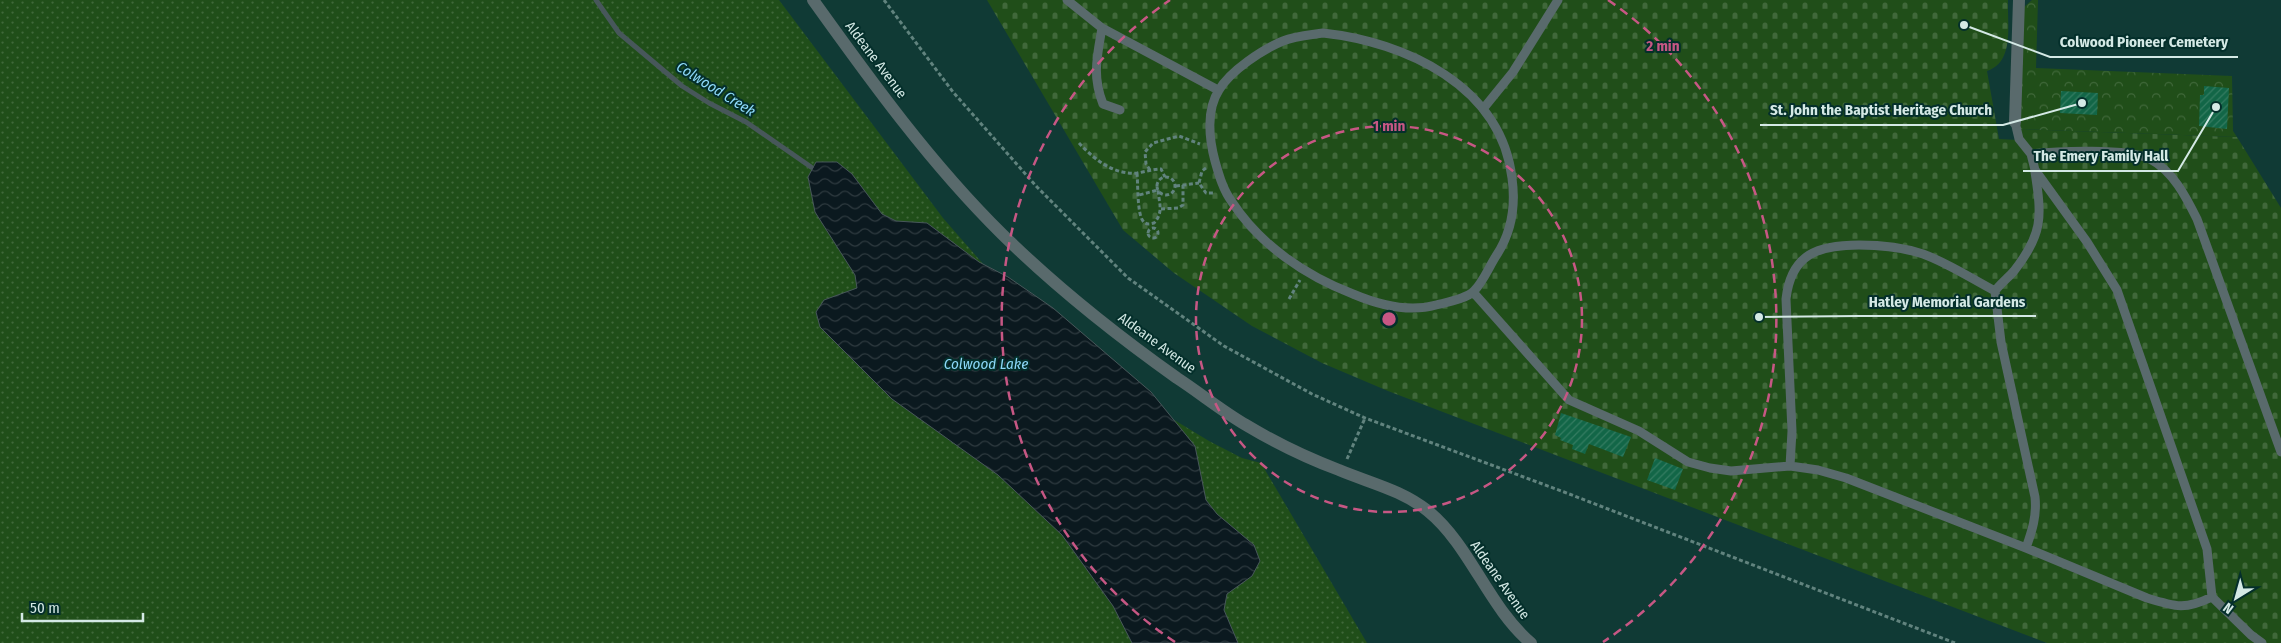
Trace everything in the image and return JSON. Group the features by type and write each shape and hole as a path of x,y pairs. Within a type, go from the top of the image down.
{"street":[{"name":"Aldeane Avenue","path":"814,0 857,61 954,182 1002,234 1074,299 1144,354 1245,425 1306,457 1398,492 1429,512 1454,540 1516,631 1531,643"},
{"path":"2015,122 2019,0"}],"lane":[{"path":"1067,0 1102,28 1218,90"},
{"path":"1482,108 1524,57 1558,0"},
{"path":"1102,28 1095,72 1097,88 1103,104 1120,110"},
{"path":"1323,33 1369,40 1421,60 1464,89 1482,108 1496,127 1511,166 1514,208 1511,228 1502,247 1474,292 1427,308 1401,308 1378,304 1331,286 1305,271 1276,250 1243,218 1224,188 1211,145 1212,110 1218,90 1236,71 1268,48 1285,40 1323,33"},
{"path":"2015,122 2019,139 2031,154 2035,170 2039,215 2038,231 2032,245 2012,273 2002,281 1996,291 2001,342 2035,497 2036,511 2033,530 2026,548"},
{"path":"2031,154 2058,150 2134,154 2150,159 2168,173 2183,192 2197,219 2281,452"},
{"path":"2035,170 2087,242 2117,290 2137,353 2207,549 2212,597 2251,635 2262,643"},
{"path":"1790,466 1792,431 1786,299 1788,282 1794,269 1806,256 1822,248 1840,245 1881,245 1901,248 1924,254 1996,291"},
{"path":"1474,292 1569,400 1639,432 1688,462 1731,471 1790,466 1818,470 1846,478 2171,606 2193,606 2212,597"}],"path":[{"path":"884,0 960,99 1037,187 1128,278 1224,346 1312,394 1365,418 1564,492 1955,643"},
{"path":"1150,170 1146,164 1146,152 1153,143 1179,136 1196,144 1211,145"},
{"path":"1080,143 1099,162 1122,171 1137,173 1161,169 1165,176 1173,179 1176,186"},
{"path":"1137,173 1142,221 1151,226 1157,220 1161,209 1158,190 1159,180 1165,176"},
{"path":"1158,190 1162,194 1169,194 1176,186 1200,183"},
{"path":"1161,209 1178,208 1183,205 1183,186"},
{"path":"1139,195 1158,190"},
{"path":"1289,299 1305,271"},
{"path":"1341,471 1365,418"}],"green space":[{"path":"0,0 779,0 943,218 1004,288 1138,398 1209,441 1242,458 1261,463 1367,643 0,643"},
{"path":"987,0 2008,0 2008,41 2006,51 1996,66 1987,71 1999,139 2018,140 2019,129 2237,137 2281,208 2281,643 2047,643 1388,391 1322,363 1252,326 1174,273 1123,230"},
{"path":"2032,0 2038,0 2036,68 2232,76 2233,131 2237,137 2019,129 2022,9"}],"water":[{"name":"Colwood Lake","path":"816,162 837,162 852,174 882,214 896,221 927,223 979,262 1008,277 1053,308 1151,392 1195,446 1206,500 1217,514 1254,545 1260,561 1252,576 1227,594 1224,610 1238,643 1132,643 1113,606 1062,535 998,475 892,399 820,327 816,312 824,300 857,288 855,275 815,212 808,177"}],"building":[{"path":"2204,86 2229,88 2227,129 2199,126 2200,95 2204,95"},
{"path":"2061,91 2098,93 2097,115 2060,113"},
{"path":"1561,413 1631,437 1623,457 1589,444 1585,454 1572,449 1573,445 1560,440 1561,438 1555,435"},
{"path":"1655,458 1683,469 1675,490 1647,480"}],"waterway":[{"name":"Colwood Creek","path":"596,0 619,33 682,86 709,103 746,122 811,167"}],"place":[{"name":"Colwood Pioneer Cemetery","path":"1964,25"},
{"name":"St. John the Baptist Heritage Church","path":"2082,103"},
{"name":"The Emery Family Hall","path":"2216,107"},
{"name":"Hatley Memorial Gardens","path":"1759,317"}]}
